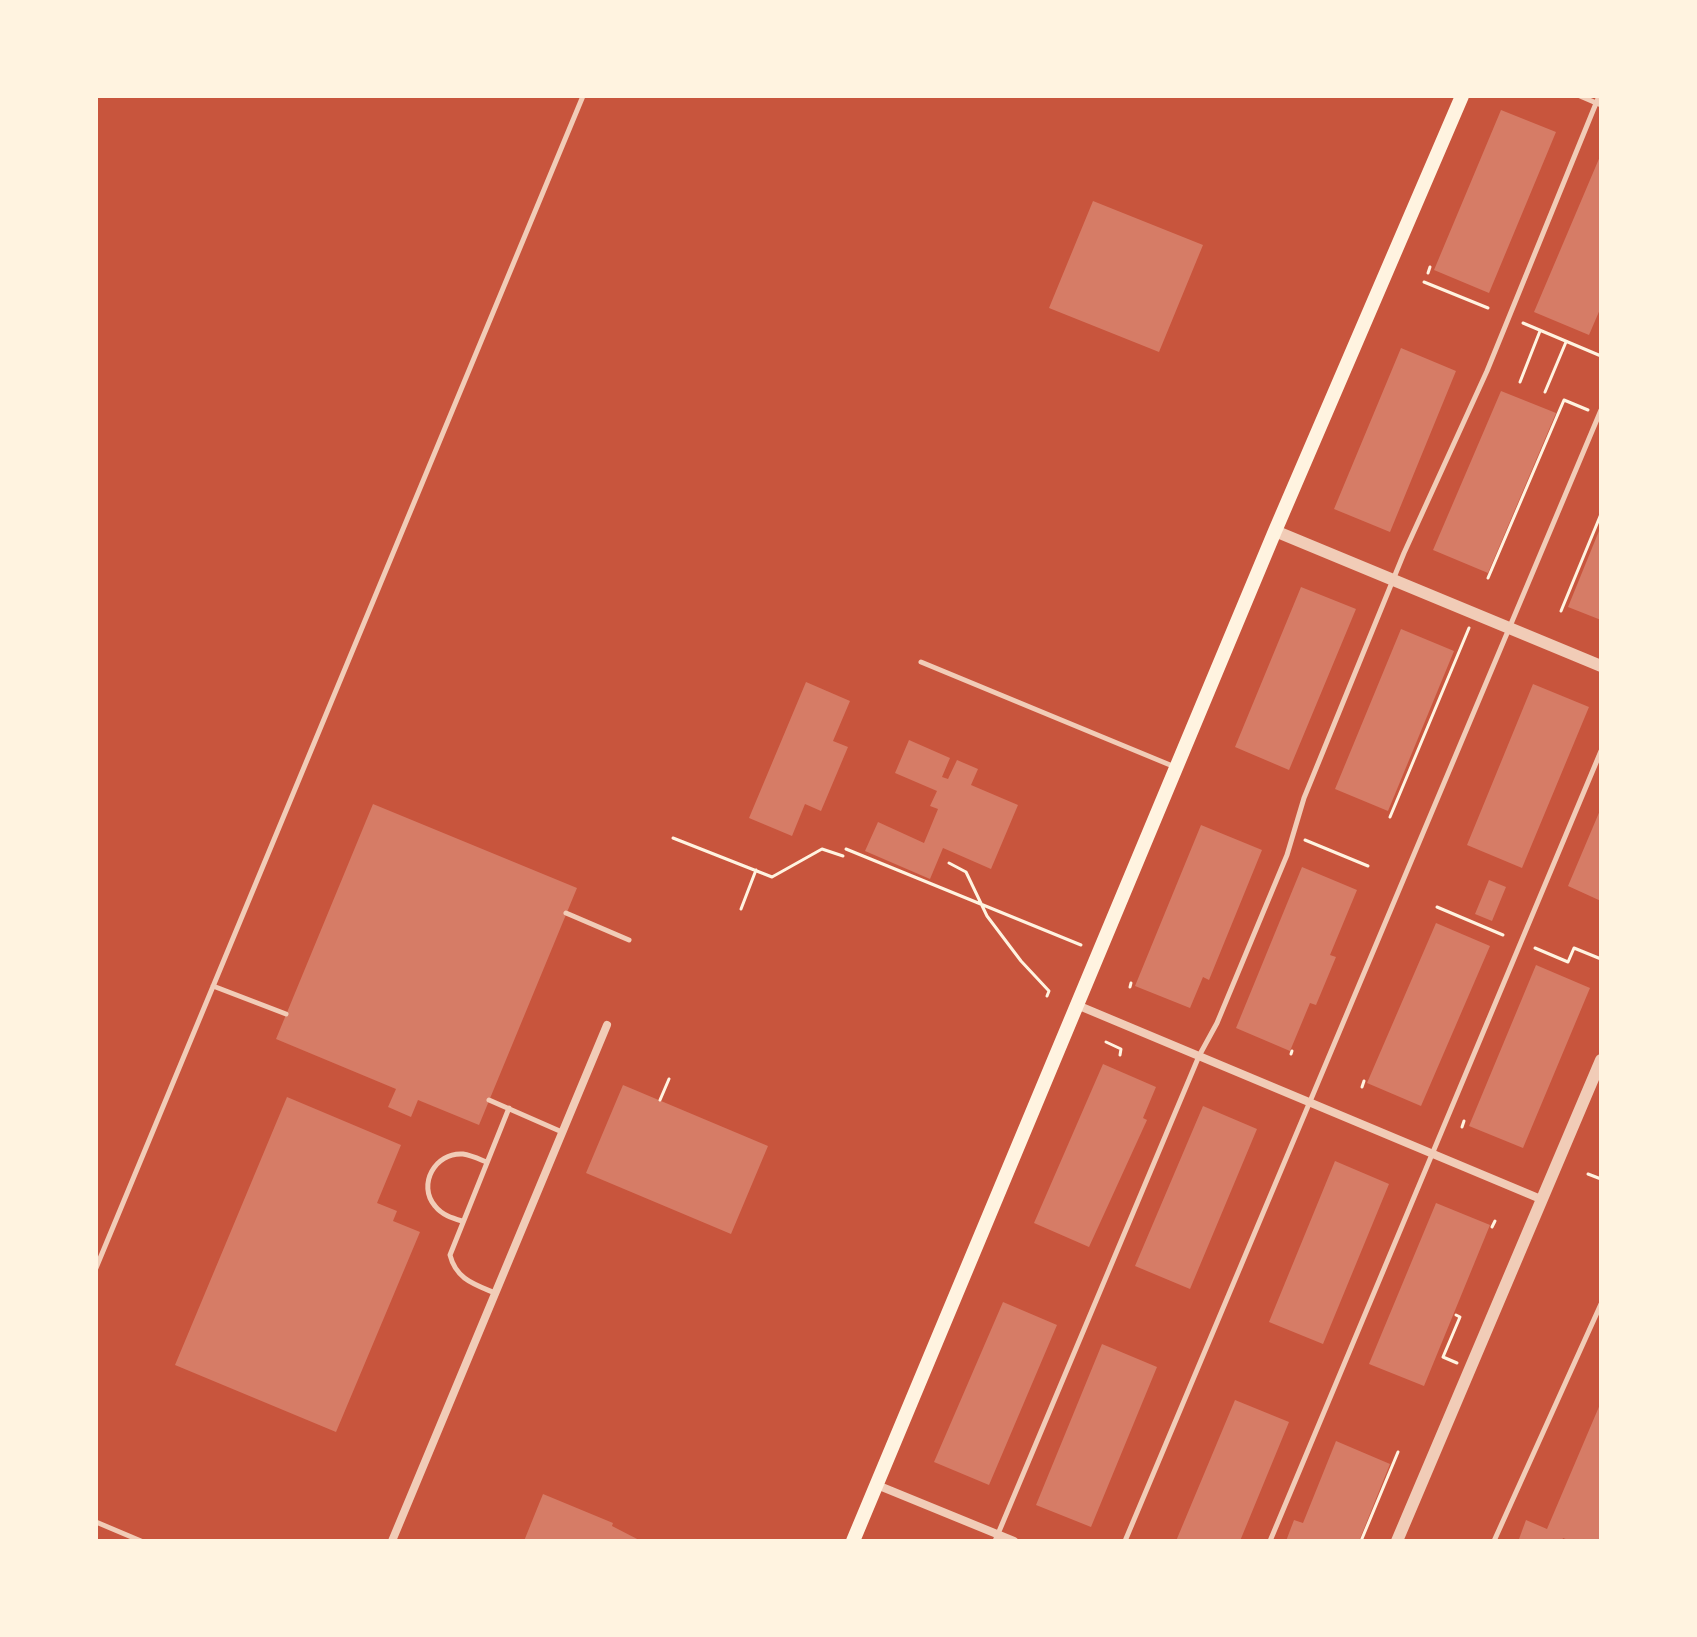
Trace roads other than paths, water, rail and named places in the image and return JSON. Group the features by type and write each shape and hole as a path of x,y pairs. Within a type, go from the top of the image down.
{"main road":[{"path":"853,1541 1275,531 1462,96"}],"street":[{"path":"1275,531 1601,666"},
{"path":"1077,1005 1543,1200"},
{"path":"392,1541 607,1025"},
{"path":"1397,1541 1601,1060"},
{"path":"877,1485 997,1538 1014,1541"}],"lane":[{"path":"96,1268 583,96"},
{"path":"997,1538 1199,1056 1217,1023 1287,855 1304,798 1394,579 1487,371 1599,101 1580,96"},
{"path":"1125,1541 1601,410"},
{"path":"921,662 1176,768"},
{"path":"1270,1541 1601,751"},
{"path":"566,913 629,940"},
{"path":"213,986 286,1014"},
{"path":"489,1100 563,1132"},
{"path":"495,1293 468,1282 454,1267 450,1255 509,1108"},
{"path":"462,1221 440,1212 431,1200 427,1186 431,1171 441,1160 455,1154 470,1155 486,1162"},
{"path":"1494,1541 1601,1304"},
{"path":"96,1522 141,1541"}]}
